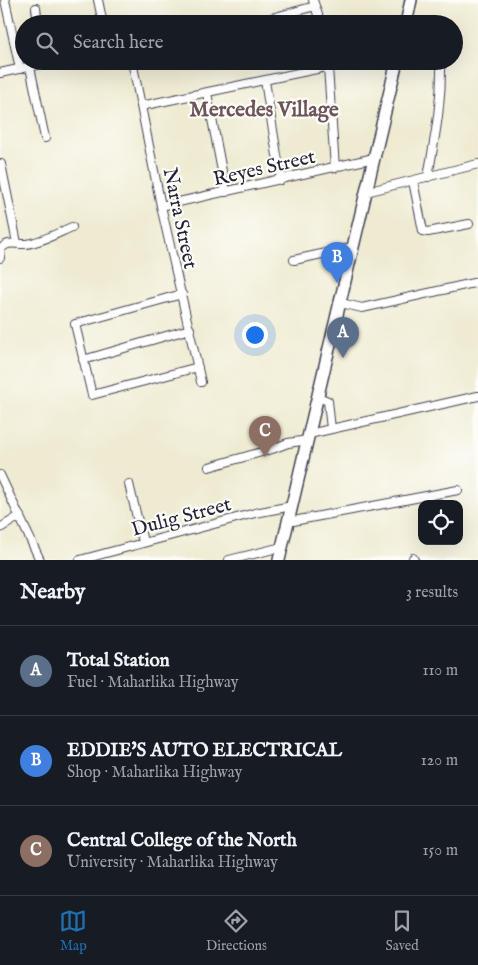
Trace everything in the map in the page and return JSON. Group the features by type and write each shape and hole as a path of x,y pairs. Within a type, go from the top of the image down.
{"highway":[{"path":"408,15 411,0"},
{"path":"279,560 395,70"}],"street":[{"path":"5,0 15,46"},
{"path":"98,0 101,15"},
{"path":"277,15 314,3"},
{"path":"36,8 37,15"},
{"path":"0,73 15,70"},
{"path":"31,70 45,138"},
{"name":"Narra Street","path":"134,70 161,206 201,382"},
{"path":"141,106 310,70"},
{"path":"330,70 335,168"},
{"path":"428,177 440,111 441,70"},
{"path":"265,81 281,180"},
{"path":"207,93 226,192"},
{"name":"Reyes Street","path":"161,206 374,158"},
{"path":"1,164 17,243"},
{"path":"366,192 478,164"},
{"path":"412,181 423,231 428,232 469,224"},
{"path":"0,258 2,246 10,243 27,244 72,227"},
{"path":"294,260 354,247"},
{"path":"341,302 362,308 478,282"},
{"path":"182,294 75,324 92,395 198,367"},
{"path":"84,360 190,329"},
{"path":"209,467 332,429 478,396"},
{"path":"318,398 328,401 332,429"},
{"path":"0,475 40,560"},
{"path":"129,484 144,542"},
{"path":"288,522 458,490"},
{"name":"Dulig Street","path":"80,560 254,513 292,506"},
{"path":"0,528 20,516"},
{"path":"229,560 282,547"}],"place":[{"name":"EDDIE'S AUTO ELECTRICAL","path":"337,283"},
{"name":"Total Station","path":"343,358"},
{"name":"Central College of the North","path":"265,457"}],"district":[{"name":"Mercedes Village","path":"264,109"}]}
